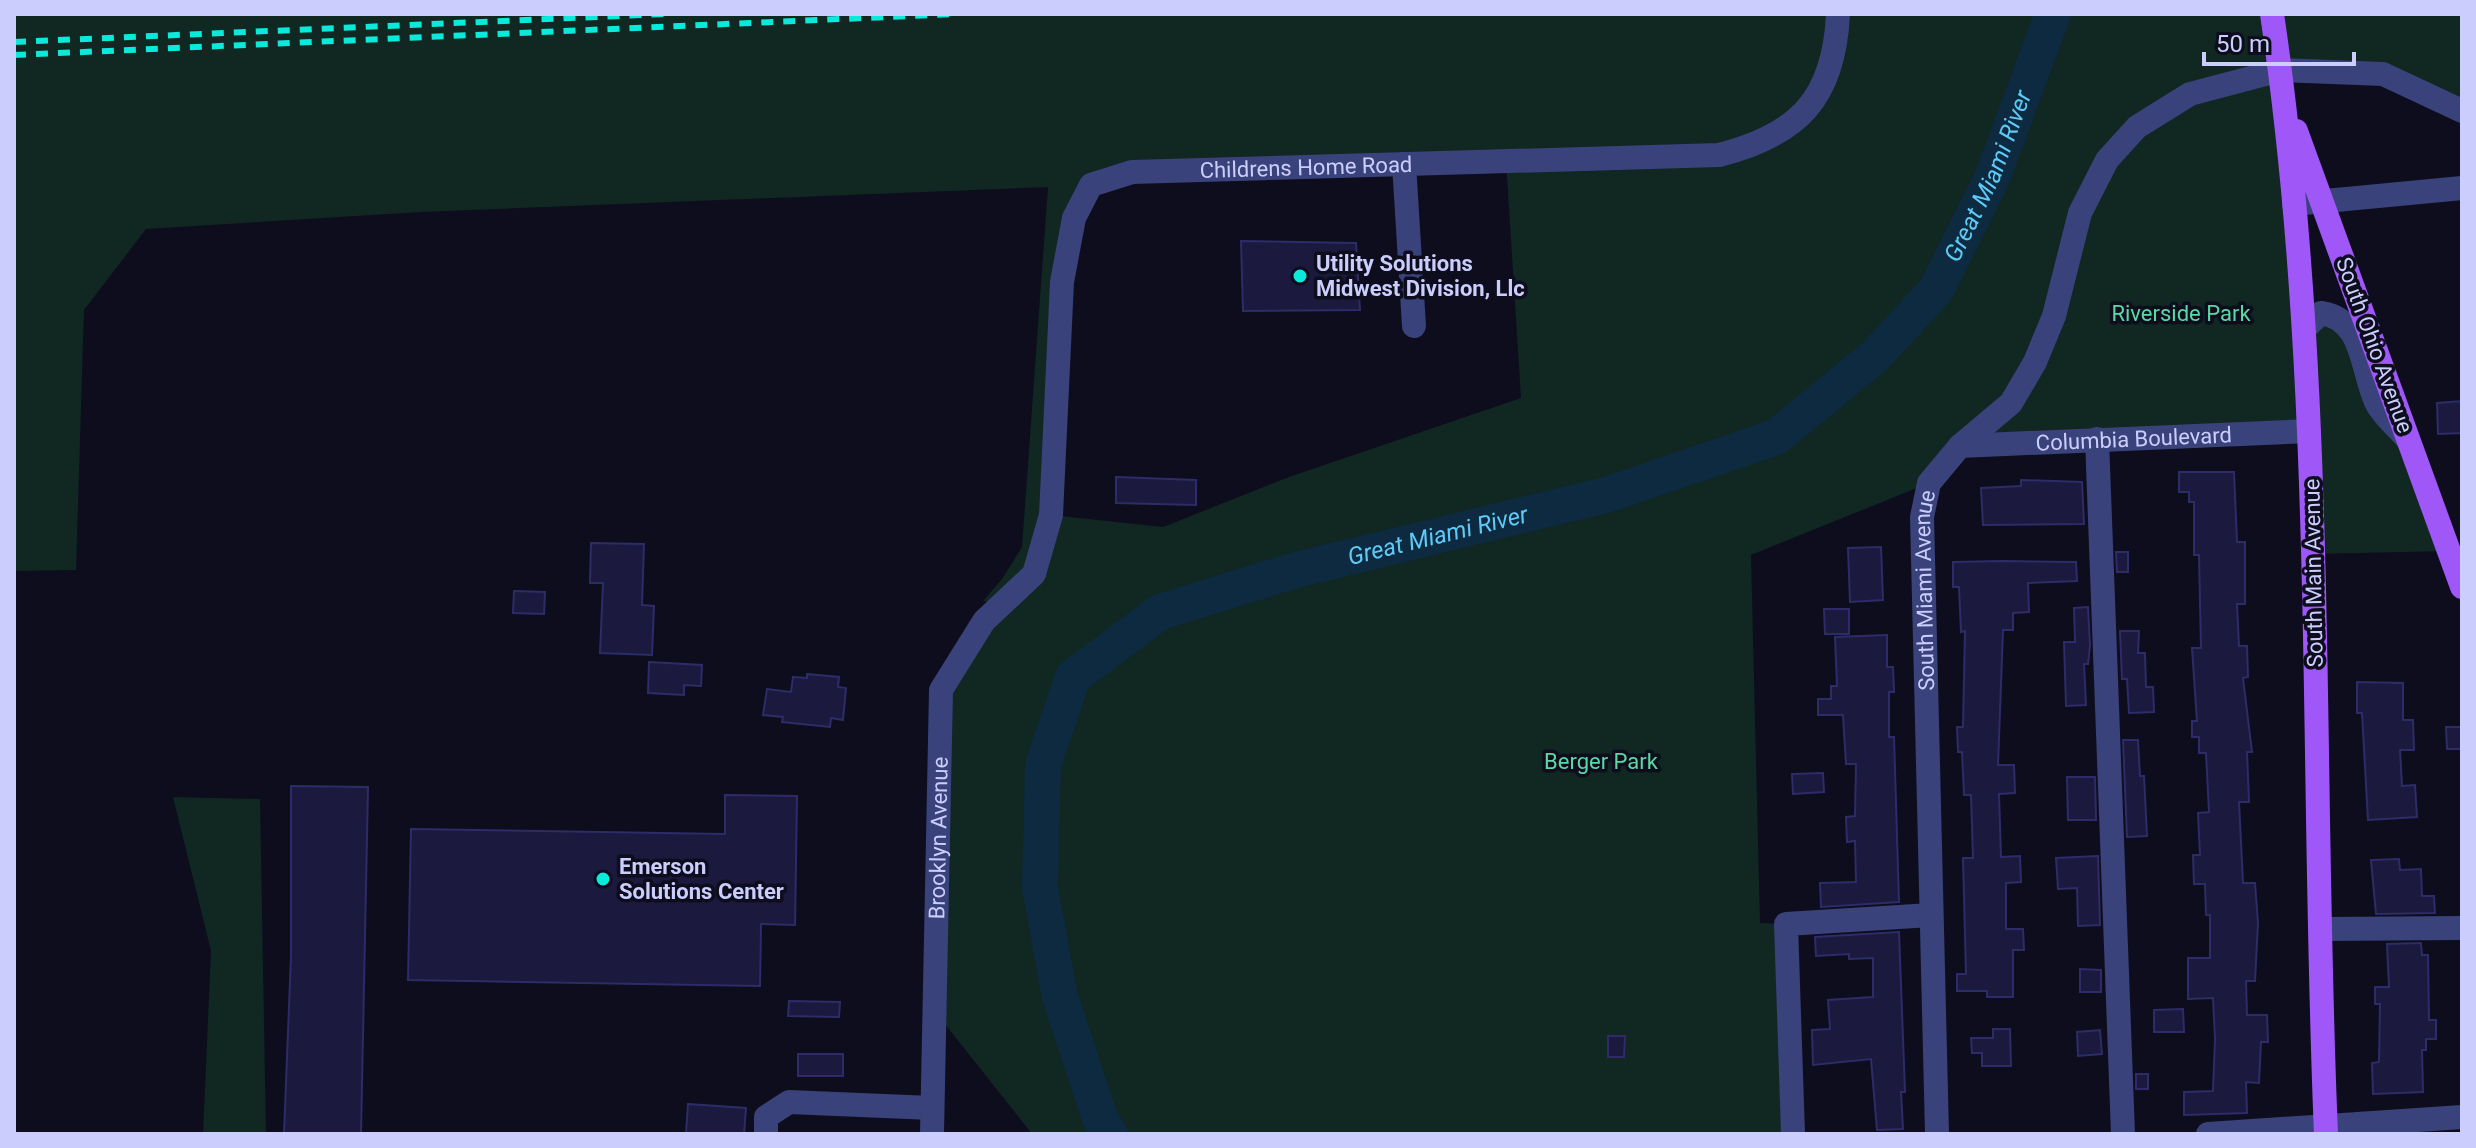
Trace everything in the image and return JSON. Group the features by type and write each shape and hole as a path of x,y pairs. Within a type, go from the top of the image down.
{"main road":[{"name":"South Main Avenue","path":"2272,14 2286,103 2305,328 2326,1129"},
{"name":"South Ohio Avenue","path":"2286,103 2462,587"}],"street":[{"name":"Childrens Home Road","path":"1034,574 1051,515 1062,282 1074,218 1091,185 1132,172 1719,155 1760,144 1790,127 1813,101 1829,67 1838,14"},
{"name":"South Miami Avenue","path":"1937,1134 1922,517 1929,483 1960,446 2011,403 2035,362 2054,316 2080,213 2107,160 2137,127 2190,94 2281,70 2383,74 2462,111"},
{"path":"1404,164 1414,326"},
{"path":"2294,204 2462,188"},
{"path":"2305,328 2321,313 2335,315 2353,330 2377,404 2410,441"},
{"name":"Columbia Boulevard","path":"1960,446 2309,431"},
{"path":"2097,439 2123,1134"},
{"name":"Brooklyn Avenue","path":"932,1134 941,690 984,621 1034,574"},
{"path":"1793,1134 1786,924 1931,915"},
{"path":"2322,929 2462,928"},
{"path":"766,1134 766,1117 789,1102 932,1108"},
{"path":"2208,1134 2326,1129 2462,1117"}],"green space":[{"path":"14,14 2462,14 2462,111 2383,74 2281,70 2305,327 2335,315 2410,441 2449,551 2311,554 2309,432 1960,446 1929,483 1751,555 1760,923 1786,924 1793,1134 1032,1134 933,1009 941,690 1002,605 983,601 1002,579 1022,547 1048,187 421,212 146,229 84,310 76,570 14,571","holes":["1506,161 1521,398 1289,477 1163,527 1051,515 1074,218 1091,185"]},
{"path":"173,797 260,799 266,1134 203,1134 211,951"}],"building":[{"name":"Utility Solutions Midwest Division, Llc","path":"1241,241 1356,243 1360,310 1243,311"},
{"path":"2462,401 2462,433 2438,434 2437,403"},
{"path":"2179,472 2234,472 2237,542 2245,542 2245,604 2237,604 2239,646 2247,646 2248,677 2243,678 2252,752 2247,752 2249,802 2239,802 2243,883 2255,883 2258,923 2255,981 2246,981 2247,1015 2267,1015 2268,1042 2261,1042 2259,1083 2246,1082 2247,1113 2184,1115 2184,1092 2213,1091 2215,1039 2213,998 2188,999 2188,958 2210,958 2210,915 2206,915 2205,884 2194,884 2193,855 2200,855 2198,813 2209,812 2206,753 2199,753 2199,737 2192,737 2192,721 2197,721 2192,648 2201,648 2199,555 2194,555 2194,502 2189,502 2189,492 2179,492"},
{"path":"1116,477 1196,480 1196,505 1116,503"},
{"path":"2021,480 2082,482 2084,524 1983,525 1981,488 2021,486"},
{"path":"591,543 644,544 642,605 654,606 652,655 600,653 603,583 590,583"},
{"path":"1881,547 1883,600 1850,602 1848,548"},
{"path":"2116,552 2128,552 2128,572 2117,572"},
{"path":"1953,562 2076,562 2077,581 2028,583 2029,612 2013,613 2013,630 2003,630 1998,765 2014,765 2015,793 1999,794 2001,857 2020,856 2021,882 2006,883 2006,929 2023,929 2024,950 2013,950 2013,997 1987,997 1987,991 1957,991 1957,974 1966,974 1963,858 1973,858 1971,795 1964,795 1962,752 1958,752 1957,727 1963,727 1965,631 1961,632 1959,587 1953,587"},
{"path":"514,591 545,592 544,614 513,613"},
{"path":"2088,607 2090,645 2088,664 2084,664 2086,705 2066,706 2064,642 2075,642 2074,608"},
{"path":"1824,609 1849,609 1849,634 1825,634"},
{"path":"2120,631 2139,631 2138,653 2145,653 2146,687 2153,687 2154,712 2129,713 2127,679 2122,679"},
{"path":"1887,635 1887,667 1893,667 1894,692 1889,692 1889,737 1894,737 1899,902 1821,907 1820,883 1856,882 1855,841 1847,842 1846,817 1855,816 1856,764 1846,764 1843,715 1818,715 1818,699 1831,699 1831,686 1837,686 1835,637"},
{"path":"649,662 702,665 701,686 684,685 684,695 648,693"},
{"path":"807,674 839,677 838,687 846,688 843,720 831,718 830,727 782,722 783,717 763,715 767,689 791,692 793,677 807,678"},
{"path":"2357,682 2403,683 2403,720 2413,720 2414,750 2400,750 2402,786 2415,785 2417,817 2368,820 2362,713 2357,713"},
{"path":"2446,727 2462,727 2462,749 2447,749"},
{"path":"2123,740 2138,740 2140,776 2144,776 2147,836 2127,837"},
{"path":"1823,773 1824,792 1793,794 1792,774"},
{"path":"2067,777 2095,777 2096,820 2068,820"},
{"path":"291,786 368,787 361,1134 284,1134 291,956"},
{"name":"Emerson Solutions Center","path":"725,795 797,796 795,925 761,924 760,986 408,980 411,829 725,834"},
{"path":"2098,856 2100,925 2078,926 2077,888 2058,889 2056,858"},
{"path":"2399,859 2400,870 2421,869 2422,896 2434,896 2435,913 2376,914 2371,860"},
{"path":"1899,932 1905,1092 1901,1092 1903,1129 1877,1130 1871,1059 1813,1065 1812,1030 1830,1029 1828,1000 1873,997 1873,958 1849,959 1849,954 1816,956 1815,937"},
{"path":"2421,943 2422,955 2428,955 2429,1020 2436,1020 2436,1039 2426,1039 2426,1050 2422,1050 2423,1092 2373,1094 2372,1063 2379,1062 2380,1004 2375,1004 2375,987 2389,987 2387,944"},
{"path":"2080,969 2101,970 2101,992 2080,992"},
{"path":"789,1001 840,1002 839,1017 788,1016"},
{"path":"2183,1009 2184,1032 2154,1032 2154,1010"},
{"path":"1993,1029 2010,1029 2011,1066 1982,1066 1982,1053 1972,1053 1971,1038 1993,1038"},
{"path":"2100,1030 2102,1054 2078,1056 2077,1032"},
{"path":"1608,1036 1625,1036 1624,1057 1608,1057"},
{"path":"798,1054 843,1054 843,1076 798,1076"},
{"path":"2136,1074 2148,1074 2148,1089 2136,1089"},
{"path":"688,1104 746,1108 744,1134 686,1134"}],"waterway":[{"name":"Great Miami River","path":"1110,1134 1101,1121 1060,997 1040,888 1043,765 1073,677 1160,612 1296,570 1606,495 1776,437 1875,356 1936,290 1992,178 2053,14"}],"railway":[{"path":"14,42 665,14"},
{"path":"14,55 956,14"}],"place":[{"name":"Utility Solutions Midwest Division, Llc","path":"1300,276"},
{"name":"Emerson Solutions Center","path":"603,879"}],"park label":[{"name":"Riverside Park","path":"2181,313"},
{"name":"Berger Park","path":"1601,761"}]}
